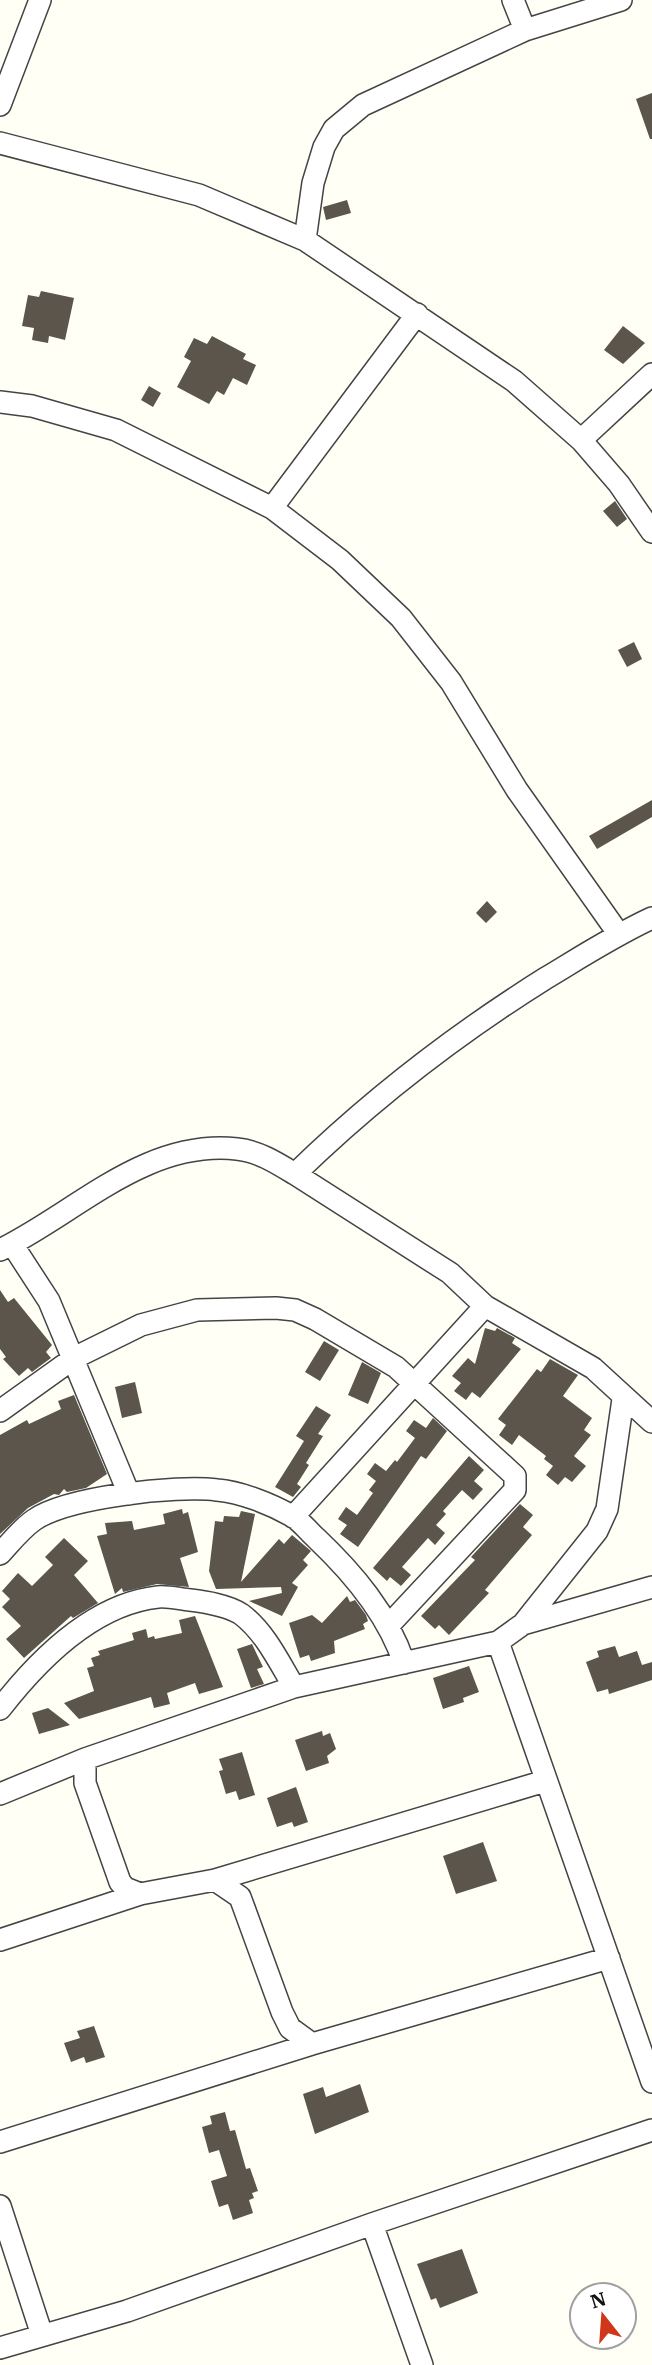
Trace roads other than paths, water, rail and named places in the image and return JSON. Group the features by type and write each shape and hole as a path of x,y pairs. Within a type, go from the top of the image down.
{"street":[{"path":"0,105 40,0"},
{"path":"513,0 525,30"},
{"path":"306,240 313,184 324,147 334,129 363,105 525,30 621,0"},
{"path":"0,143 199,195 306,240 514,381 581,440 619,484 652,531"},
{"path":"272,508 417,314"},
{"path":"581,440 652,374"},
{"path":"0,402 32,406 116,430 272,508 340,560 401,618 451,682 517,790 618,933"},
{"path":"295,1174 346,1124 421,1062 486,1015 618,933 652,918"},
{"path":"129,1494 49,1301 6,1247 131,1171 167,1157 212,1149 237,1149 263,1155 295,1174 450,1273 485,1306 580,1359 605,1378 624,1399 652,1422"},
{"path":"293,1517 485,1306"},
{"path":"0,1410 74,1358 170,1315 197,1310 276,1308 295,1311 315,1319 396,1367 417,1383 515,1476 517,1483 515,1490 389,1625"},
{"path":"0,1794 85,1759 294,1687 498,1642 523,1624 597,1531 607,1509 624,1399"},
{"path":"0,1554 35,1519 55,1510 129,1494 217,1490 243,1496 293,1517 346,1570 389,1625 404,1663"},
{"path":"523,1624 652,1587"},
{"path":"0,1709 20,1683 77,1631 101,1615 159,1596 209,1602 240,1613 261,1634 294,1687"},
{"path":"498,1642 652,2082"},
{"path":"85,1759 85,1783 120,1882 125,1888 140,1894"},
{"path":"0,1940 140,1894 215,1880 545,1781"},
{"path":"215,1880 240,1897 282,2012 290,2028 312,2043"},
{"path":"0,2142 312,2043 608,1958"},
{"path":"0,2348 127,2311 372,2224 652,2130"},
{"path":"0,2206 42,2335"},
{"path":"372,2224 422,2365"}]}
